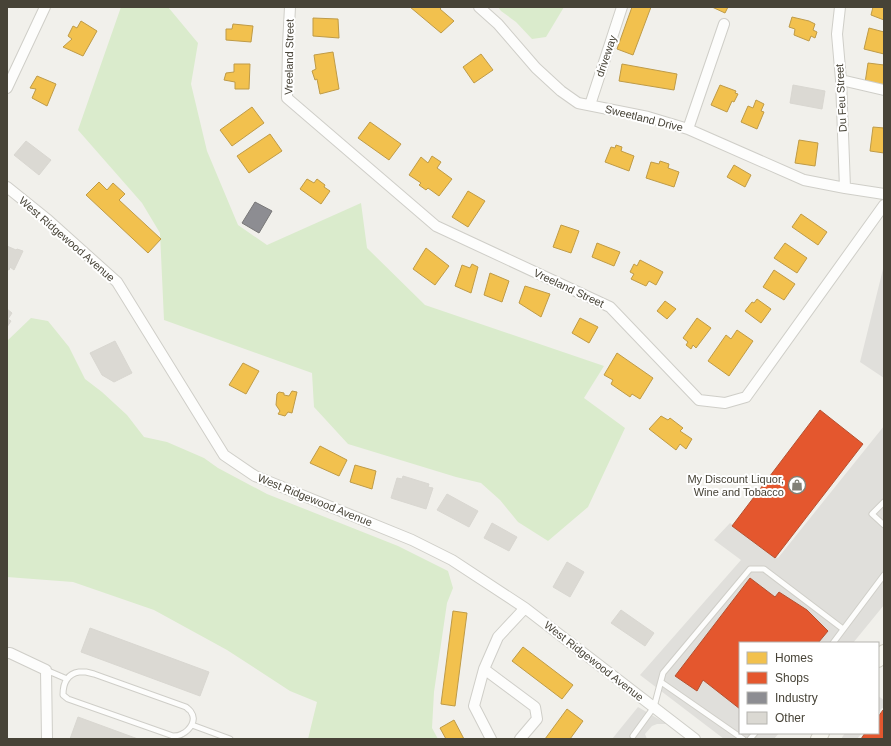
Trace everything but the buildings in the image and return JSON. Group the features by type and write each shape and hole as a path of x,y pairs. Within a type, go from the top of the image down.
{"street":[{"path":"7,88 46,7"},
{"name":"Vreeland Street","path":"290,7 287,98 436,226 610,307 699,400 726,404 746,397 884,205"},
{"name":"Sweetland Drive","path":"479,7 498,24 536,68 578,103 648,117 688,129 804,180 884,194"},
{"name":"driveway","path":"590,105 622,7"},
{"name":"Du Feu Street","path":"840,7 837,34 841,80 845,188"},
{"path":"688,129 724,24"},
{"path":"841,80 884,90"},
{"name":"West Ridgewood Avenue","path":"7,186 48,220 117,282 224,455 255,476 412,540 452,560 524,608 695,739"},
{"path":"491,739 474,706 484,669 498,637 524,608"},
{"path":"7,653 46,670 47,739"},
{"path":"484,669 535,707 537,719 520,739"}],"lane":[{"path":"884,502 872,514 884,525"},
{"path":"634,738 654,707 663,673 750,569 764,569 843,629"},
{"path":"834,642 884,575"},
{"path":"46,670 67,679"},
{"path":"86,672 94,674 186,707 191,711 193,716 192,725 180,737 173,736 68,699 63,695 63,689 67,679 74,673 86,672"},
{"path":"661,682 742,739"},
{"path":"192,725 230,739"}],"green space":[{"path":"121,7 168,7 198,43 191,84 207,151 238,225 267,245 361,203 367,248 425,305 604,366 584,398 625,428 588,507 548,541 518,522 500,500 481,483 456,477 348,444 314,407 312,373 164,320 160,233 142,203 78,130"},
{"path":"498,7 564,7 546,37 532,39 516,22"},
{"path":"31,318 48,321 69,347 85,379 127,415 144,437 167,442 204,458 218,468 267,494 398,546 448,571 453,588 447,603 434,692 432,728 438,739 308,739 317,702 290,691 227,650 154,610 73,582 7,577 7,341"}],"shaded area":[{"path":"884,265 884,378 860,362"},
{"path":"884,426 884,605 854,642 739,642 739,734 778,734 774,739 724,739 640,675 741,560 714,540 730,523 778,558"},
{"path":"879,697 884,700 884,708 879,712"},
{"path":"638,707 667,724 657,724 652,726 645,734 647,739 612,739"},
{"path":"844,734 861,734 857,739 841,739"}],"place":[{"name":"My Discount Liquor, Wine and Tobacco","path":"797,485"}]}
